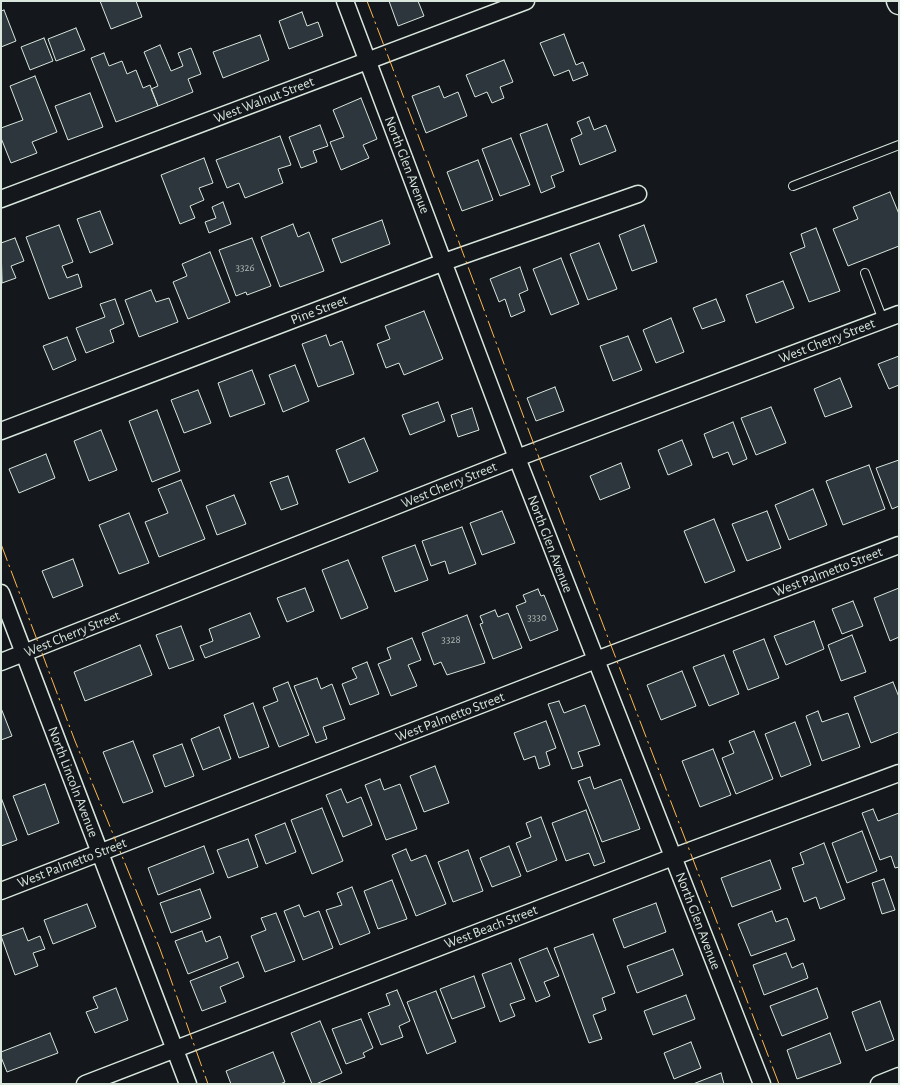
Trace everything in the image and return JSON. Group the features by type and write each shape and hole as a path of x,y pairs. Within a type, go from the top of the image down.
{"street":[{"name":"North Glen Avenue","path":"345,1 517,458 762,1084"},
{"name":"West Walnut Street","path":"1,199 526,1"},
{"name":"Pine Street","path":"1,431 444,262 638,194"},
{"name":"West Cherry Street","path":"1,662 517,458 899,314"},
{"name":"West Palmetto Street","path":"1,891 596,660 899,545"},
{"name":"North Lincoln Avenue","path":"1,593 188,1084"},
{"name":"West Beach Street","path":"85,1084 174,1048 899,773"},
{"path":"879,1084 899,1076"}],"lane":[{"path":"794,186 899,145"},
{"path":"865,273 883,320"}],"building":[{"path":"100,1 136,1 142,17 111,29"},
{"path":"389,1 418,1 424,16 398,26"},
{"path":"4,10 16,41 1,47 1,11"},
{"path":"302,12 307,26 318,22 323,36 289,49 279,21"},
{"path":"76,28 85,50 56,61 48,39"},
{"path":"564,34 576,65 583,62 588,75 573,81 569,70 554,76 540,43"},
{"path":"260,35 269,60 223,78 213,52"},
{"path":"44,38 53,61 30,70 21,47"},
{"path":"160,45 171,71 183,66 178,53 191,48 201,74 188,79 193,92 158,106 151,89 158,86 144,52"},
{"path":"104,53 109,66 122,61 127,74 136,70 143,88 150,85 158,106 116,122 91,58"},
{"path":"504,60 513,82 500,87 504,98 492,103 487,92 475,97 466,75"},
{"path":"35,76 57,132 32,142 37,153 11,163 1,138 1,128 23,120 10,86"},
{"path":"439,86 444,98 458,92 467,116 426,133 412,96"},
{"path":"90,93 103,127 68,140 55,106"},
{"path":"361,98 377,139 363,145 369,158 341,170 330,142 344,137 333,110"},
{"path":"589,117 594,130 606,125 616,151 580,165 571,139 582,134 577,122"},
{"path":"547,124 564,171 551,176 555,187 541,193 520,134"},
{"path":"320,125 328,146 313,151 317,162 301,168 289,137"},
{"path":"280,136 291,165 278,169 283,183 245,198 239,183 227,188 216,160"},
{"path":"511,138 530,185 500,196 482,149"},
{"path":"204,158 213,183 199,188 204,200 190,206 195,218 180,224 161,175"},
{"path":"478,160 493,200 462,211 447,172"},
{"path":"890,192 899,214 899,246 848,266 833,229 858,219 853,207"},
{"path":"223,202 231,224 209,233 205,222 216,218 212,207"},
{"path":"100,211 113,244 90,253 77,219"},
{"path":"382,220 390,244 341,263 332,239"},
{"path":"293,224 298,237 309,232 324,271 280,287 261,237"},
{"path":"59,225 73,262 62,266 67,278 78,274 82,287 49,299 26,237"},
{"path":"644,225 657,262 632,271 619,235"},
{"path":"816,228 840,291 809,302 790,253 805,247 801,234"},
{"path":"15,238 24,261 11,266 16,278 2,283 1,243"},
{"path":"252,238 271,286 247,295 246,292 236,296 219,250"},
{"path":"599,243 617,289 588,300 570,254"},
{"path":"210,252 230,302 188,319 173,282 187,276 182,264"},
{"path":"561,258 579,304 551,315 533,269"},
{"path":"520,267 528,290 519,294 525,311 511,317 505,299 499,302 490,279"},
{"path":"783,281 794,308 756,323 746,295"},
{"path":"151,290 156,302 169,298 178,322 139,337 125,300"},
{"path":"115,299 124,324 110,330 114,342 86,353 76,328 105,317 100,304"},
{"path":"716,299 725,321 702,329 693,308"},
{"path":"424,311 443,359 404,375 399,363 386,368 377,344 390,339 385,326"},
{"path":"671,318 684,352 656,363 643,330"},
{"path":"326,335 330,346 342,341 354,374 318,387 302,344"},
{"path":"628,336 642,370 613,381 600,346"},
{"path":"67,337 76,360 53,370 43,346"},
{"path":"899,356 899,385 889,389 878,364"},
{"path":"295,365 309,401 283,412 269,375"},
{"path":"252,370 265,404 230,417 218,383"},
{"path":"840,378 852,407 825,417 814,389"},
{"path":"555,387 564,411 536,421 527,398"},
{"path":"198,390 211,423 184,433 171,400"},
{"path":"438,402 445,421 410,435 402,415"},
{"path":"771,407 786,443 756,455 741,418"},
{"path":"472,408 479,430 458,437 451,415"},
{"path":"157,410 180,471 152,482 129,421"},
{"path":"733,422 747,459 733,465 728,452 713,458 704,434"},
{"path":"101,430 117,470 89,481 74,441"},
{"path":"364,438 378,471 349,483 336,450"},
{"path":"682,440 692,465 668,475 658,450"},
{"path":"46,454 55,478 19,493 9,469"},
{"path":"899,460 899,506 892,509 876,468"},
{"path":"621,463 630,488 600,500 590,476"},
{"path":"869,465 885,509 843,525 826,481"},
{"path":"288,476 298,504 281,510 270,482"},
{"path":"181,480 205,539 159,557 145,522 168,513 158,489"},
{"path":"813,489 827,525 789,540 775,505"},
{"path":"234,495 246,524 217,535 206,506"},
{"path":"502,511 515,543 482,555 470,523"},
{"path":"767,511 781,548 747,561 732,524"},
{"path":"129,513 149,563 119,574 99,525"},
{"path":"714,519 735,571 705,583 684,531"},
{"path":"462,527 476,564 449,574 445,561 431,566 422,541"},
{"path":"415,545 428,580 395,592 382,557"},
{"path":"73,559 83,586 53,598 42,571"},
{"path":"348,560 368,608 341,619 322,570"},
{"path":"305,588 314,611 287,622 277,598"},
{"path":"899,588 899,637 890,641 874,598"},
{"path":"538,589 541,596 544,595 558,630 530,641 516,606 526,602 523,595"},
{"path":"853,601 863,626 842,634 832,609"},
{"path":"495,610 498,617 508,613 522,648 493,659 480,624 483,623 480,616"},
{"path":"250,613 260,637 205,658 200,646 213,641 209,629"},
{"path":"467,615 485,663 447,675 441,662 434,665 422,633"},
{"path":"814,621 824,649 786,665 774,636"},
{"path":"181,626 194,660 169,669 156,635"},
{"path":"852,635 866,672 841,681 828,645"},
{"path":"412,638 421,660 408,665 417,686 391,696 378,664 391,659 387,648"},
{"path":"764,639 779,678 748,690 733,651"},
{"path":"140,645 152,675 85,701 74,672"},
{"path":"724,655 739,694 709,706 693,667"},
{"path":"367,662 379,694 350,705 342,684 357,678 352,668"},
{"path":"682,671 696,706 661,720 647,685"},
{"path":"317,678 321,689 332,684 345,719 323,727 327,739 316,743 294,686"},
{"path":"288,682 309,735 279,747 263,707 278,701 273,688"},
{"path":"893,682 899,697 899,732 871,743 854,697"},
{"path":"559,701 564,713 585,705 600,745 578,752 583,766 572,769 548,704"},
{"path":"253,703 269,747 239,758 224,715"},
{"path":"1,708 12,736 1,740"},
{"path":"818,711 822,722 848,713 860,747 822,761 806,716"},
{"path":"546,721 556,748 546,752 550,765 539,769 535,756 524,760 514,733"},
{"path":"795,722 811,765 781,777 765,734"},
{"path":"219,727 231,759 203,770 191,739"},
{"path":"754,731 773,779 736,794 722,758 734,753 729,741"},
{"path":"133,741 153,792 123,803 103,752"},
{"path":"182,744 194,776 165,787 153,755"},
{"path":"713,749 731,795 700,807 682,761"},
{"path":"435,766 449,803 424,812 410,776"},
{"path":"590,777 594,789 621,779 640,829 602,842 578,781"},
{"path":"380,779 384,790 400,784 417,829 386,840 365,785"},
{"path":"45,784 59,823 28,835 13,796"},
{"path":"341,789 347,803 361,797 372,825 343,837 326,795"},
{"path":"1,801 17,840 1,846"},
{"path":"322,808 343,861 312,874 291,820"},
{"path":"873,809 878,821 899,813 899,867 895,868 891,856 880,860 862,813"},
{"path":"586,810 605,862 594,866 589,853 566,861 552,823"},
{"path":"541,817 557,860 527,872 516,843 531,837 526,823"},
{"path":"285,823 296,852 266,864 255,835"},
{"path":"862,831 877,871 847,883 832,843"},
{"path":"248,839 258,867 228,878 217,850"},
{"path":"824,843 845,899 820,909 816,897 804,902 792,868 804,864 800,853"},
{"path":"204,846 214,873 158,895 148,868"},
{"path":"509,846 521,876 492,887 480,858"},
{"path":"406,849 411,861 426,855 446,904 416,916 392,855"},
{"path":"468,850 483,891 453,902 438,862"},
{"path":"770,860 781,889 732,907 721,878"},
{"path":"884,879 895,910 882,914 872,883"},
{"path":"392,880 407,919 378,929 364,891"},
{"path":"352,887 370,933 340,945 326,910 342,905 337,893"},
{"path":"200,889 211,918 171,933 160,903"},
{"path":"656,903 666,932 624,948 613,919"},
{"path":"87,904 96,927 53,944 44,920"},
{"path":"299,905 304,917 319,911 333,948 303,960 284,911"},
{"path":"772,911 776,922 787,918 795,940 751,956 738,924"},
{"path":"276,913 295,961 265,972 251,936 266,930 261,918"},
{"path":"23,928 28,941 40,936 45,949 33,953 38,966 15,975 1,936"},
{"path":"202,931 206,942 220,936 228,958 188,974 175,941"},
{"path":"593,934 615,993 602,998 606,1010 593,1015 602,1039 589,1043 554,948"},
{"path":"547,948 559,976 544,982 550,996 536,1002 519,959"},
{"path":"673,949 683,975 637,993 627,966"},
{"path":"786,953 792,968 803,963 808,978 764,995 753,965"},
{"path":"238,962 244,977 220,987 226,1002 202,1011 190,981"},
{"path":"511,963 525,999 510,1004 515,1016 500,1022 482,974"},
{"path":"474,976 485,1007 452,1019 440,989"},
{"path":"116,988 128,1020 95,1033 86,1012 98,1008 93,997"},
{"path":"817,988 828,1018 782,1036 770,1006"},
{"path":"397,990 410,1021 399,1026 403,1037 381,1045 368,1013 390,1005 386,994"},
{"path":"436,991 456,1042 427,1054 407,1002"},
{"path":"686,995 695,1019 653,1035 644,1011"},
{"path":"880,1001 894,1040 866,1051 852,1012"},
{"path":"361,1019 373,1048 363,1053 365,1057 346,1064 332,1029"},
{"path":"320,1021 342,1073 312,1084 291,1033"},
{"path":"50,1033 58,1053 7,1072 1,1052"},
{"path":"830,1033 841,1063 797,1079 787,1050"},
{"path":"691,1042 701,1068 674,1079 664,1053"},
{"path":"273,1052 285,1082 280,1084 231,1084 226,1071"},
{"path":"721,1073 724,1084 693,1084"}],"power":[{"path":"367,1 530,434 779,1084"},
{"path":"1,544 75,741 160,949 208,1084"}]}
